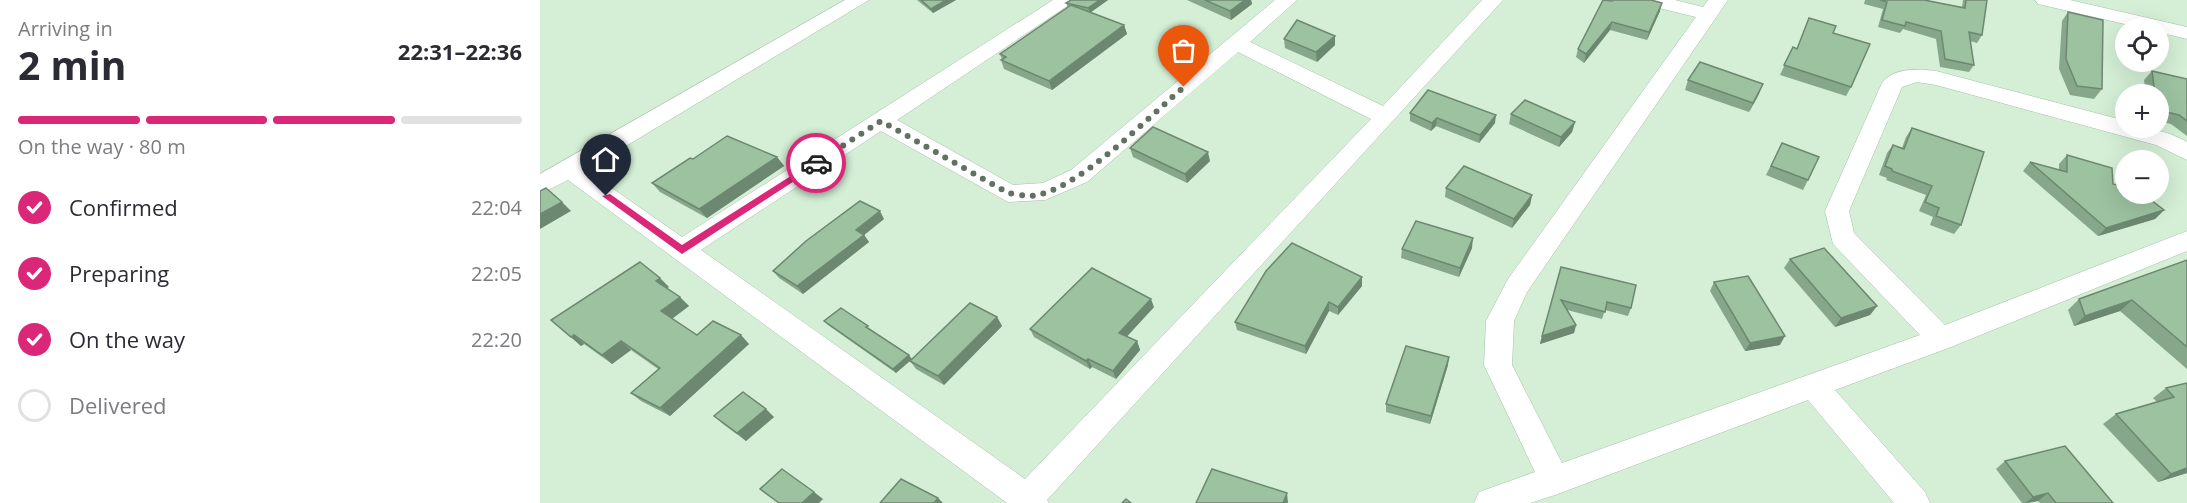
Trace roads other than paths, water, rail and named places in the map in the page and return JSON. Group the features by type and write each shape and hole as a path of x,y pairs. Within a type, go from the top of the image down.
{"street":[{"path":"540,185 859,0"},
{"path":"682,250 1066,0"},
{"path":"881,121 1008,193 1030,196 1054,189 1079,176 1287,0"},
{"path":"569,169 1030,501 1493,0"},
{"path":"1554,482 1498,366 1500,321 1517,286 1714,7 1650,0"},
{"path":"2045,0 2187,33"},
{"path":"1237,42 1386,117"},
{"path":"1941,339 1842,237 1838,225 1837,211 1893,83 1915,75 1936,78 2164,139 2187,152"},
{"path":"1490,503 1554,482 1941,339 2187,241"},
{"path":"1813,385 1914,503"}]}
